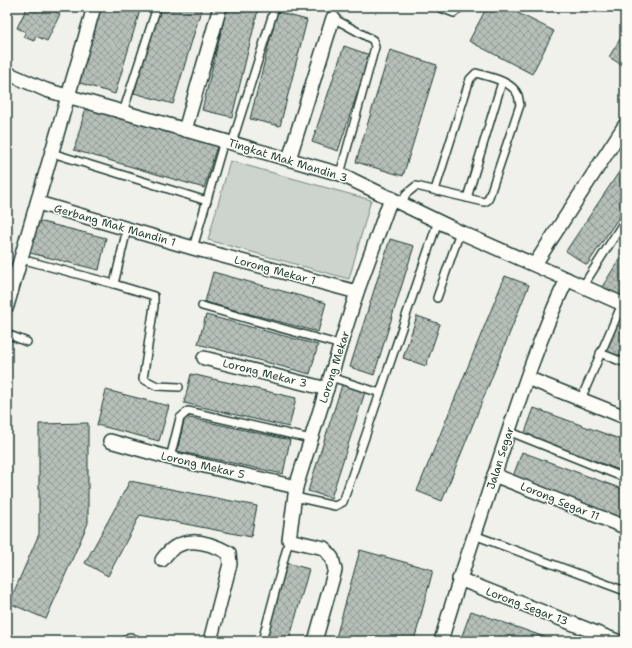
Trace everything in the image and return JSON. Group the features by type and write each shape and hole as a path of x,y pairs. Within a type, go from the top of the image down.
{"street":[{"path":"7,306 22,259 94,7"},
{"path":"185,130 220,7"},
{"path":"290,160 333,18"},
{"name":"Tingkat Mak Mandin 3","path":"7,73 46,90 68,97 340,174 460,232 623,304"},
{"path":"535,264 623,132"},
{"name":"Lorong Mekar","path":"289,540 296,492 357,292 397,201"},
{"name":"Gerbang Mak Mandin 1","path":"38,202 193,248"},
{"name":"Lorong Mekar 1","path":"193,248 357,292"},
{"name":"Jalan Segar","path":"441,641 459,579 508,431 552,309 567,279"},
{"name":"Lorong Mekar 3","path":"204,358 329,383"},
{"path":"527,378 625,417"},
{"name":"Lorong Mekar 5","path":"110,441 296,492"},
{"name":"Lorong Segar 11","path":"494,475 625,527"},
{"path":"289,540 324,548 332,558 334,570 316,641"},
{"path":"162,560 167,552 177,544 188,541 201,542 216,546 229,553 230,564 210,641"},
{"name":"Lorong Segar 13","path":"459,579 617,641"}],"lane":[{"path":"123,112 157,7"},
{"path":"193,248 207,201 275,7"},
{"path":"438,7 454,13 460,7"},
{"path":"333,18 373,40 375,47 340,174"},
{"path":"397,201 416,186 484,202 488,200 520,105 517,94 510,86 476,73 470,79 435,190"},
{"path":"467,198 502,82"},
{"path":"52,153 207,201"},
{"path":"583,286 625,220"},
{"path":"296,492 335,506 343,502 438,221"},
{"path":"114,284 127,229"},
{"path":"437,298 460,232"},
{"path":"22,259 154,296 154,306 143,379 157,386 179,387"},
{"path":"581,399 600,353 623,304"},
{"path":"202,306 341,345"},
{"path":"7,334 27,342"},
{"path":"600,353 625,363"},
{"path":"329,383 380,393"},
{"path":"170,458 180,418 188,411 311,439"},
{"path":"508,431 625,478"},
{"path":"474,535 625,591"},
{"path":"262,641 289,540"}],"shaded area":[{"path":"230,161 371,200 349,279 208,240"}],"building":[{"path":"27,7 45,7 60,14 47,41 36,36 34,41 24,37 26,32 17,28"},
{"path":"100,7 141,7 115,94 77,82"},
{"path":"160,7 202,7 173,104 134,93"},
{"path":"227,7 244,7 258,10 232,117 202,110"},
{"path":"487,7 506,7 554,31 532,74 469,41"},
{"path":"277,12 307,20 280,126 250,119"},
{"path":"625,31 625,67 609,57"},
{"path":"344,46 370,55 338,151 312,142"},
{"path":"390,50 437,65 403,176 356,162"},
{"path":"86,107 217,146 204,188 74,150"},
{"path":"625,163 625,208 587,265 566,251"},
{"path":"38,221 106,238 99,270 30,253"},
{"path":"390,239 414,246 374,375 350,367"},
{"path":"625,250 625,295 622,300 602,287"},
{"path":"213,272 326,303 318,332 205,302"},
{"path":"505,276 529,285 442,501 417,491"},
{"path":"206,315 318,345 310,374 198,344"},
{"path":"417,316 440,324 426,366 403,358"},
{"path":"617,325 625,328 625,364 605,356"},
{"path":"191,374 296,398 289,427 184,403"},
{"path":"343,382 366,389 331,498 308,491"},
{"path":"106,390 169,406 159,441 97,425"},
{"path":"534,408 625,441 625,472 524,435"},
{"path":"185,417 290,440 283,474 177,451"},
{"path":"88,423 88,523 46,619 9,603 39,534 39,424"},
{"path":"522,452 625,490 625,521 512,479"},
{"path":"130,481 257,506 251,537 140,515 108,576 85,563"},
{"path":"360,550 433,570 414,641 335,641"},
{"path":"287,563 309,569 289,641 266,641"},
{"path":"471,611 556,641 460,641"}]}
